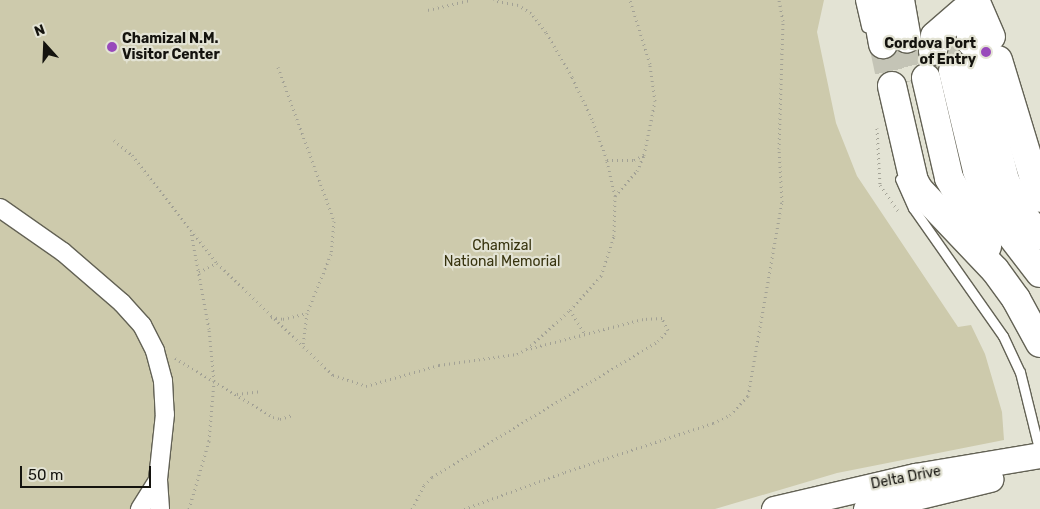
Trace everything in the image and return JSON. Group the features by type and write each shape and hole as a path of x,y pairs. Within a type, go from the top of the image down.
{"highway":[{"path":"892,2 948,46 1018,73 1040,152"},
{"path":"948,46 930,175 954,216 1016,299"},
{"path":"948,46 1040,198"},
{"path":"948,46 1018,175 1040,221"},
{"path":"948,46 959,150 977,201 989,221 1028,240"},
{"path":"948,46 1016,204 1040,273"},
{"path":"948,46 993,186 1014,226 1040,257"},
{"path":"948,46 914,181 919,190 995,270"},
{"path":"948,46 954,192 1040,343"}],"main road":[{"name":"Delta Drive","path":"774,509 915,476 1040,454"},
{"name":"Delta Drive","path":"866,509 1040,468"}],"street":[{"path":"0,208 62,252 122,302 142,325 155,351 163,381 165,414 158,480 160,509"},
{"path":"140,509 158,480"}],"lane":[{"path":"897,164 906,196 1004,336 1020,372 1030,406 1040,454"}],"path":[{"path":"428,10 470,0"},
{"path":"493,0 518,5 531,13 546,32 572,76 607,160 615,196 614,236 601,276 570,310 527,350"},
{"path":"615,196 637,171 644,155 655,102 654,80 630,0"},
{"path":"464,509 713,423 730,415 748,396 782,202 779,149 783,30 779,0"},
{"path":"278,67 334,221 331,254 307,313 303,349"},
{"path":"877,120 880,185 902,215"},
{"path":"114,140 132,155 217,263 303,349 333,375 366,386 439,365 499,359 585,334 654,318 662,318 668,330 658,341 432,477 424,485 412,509"},
{"path":"607,160 634,160 644,155"},
{"path":"189,509 209,441 214,381 199,272 190,231"},
{"path":"199,272 217,263"},
{"path":"570,310 585,334"},
{"path":"271,317 283,319 307,313"},
{"path":"155,351 165,352 273,416 292,415"},
{"path":"237,394 260,391"}],"green space":[{"name":"Chamizal National Memorial","path":"0,0 824,0 817,32 836,123 857,176 958,327 971,325 985,354 1002,412 1004,440 837,473 715,509 0,509"}],"tunnel":[{"path":"907,38 917,80"},
{"path":"981,40 989,63"},
{"path":"883,44 892,86"},
{"path":"958,45 963,68"},
{"path":"933,51 939,75"}],"place":[{"name":"Chamizal N.M. Visitor Center","path":"112,47"},
{"name":"Cordova Port of Entry","path":"986,52"}]}
